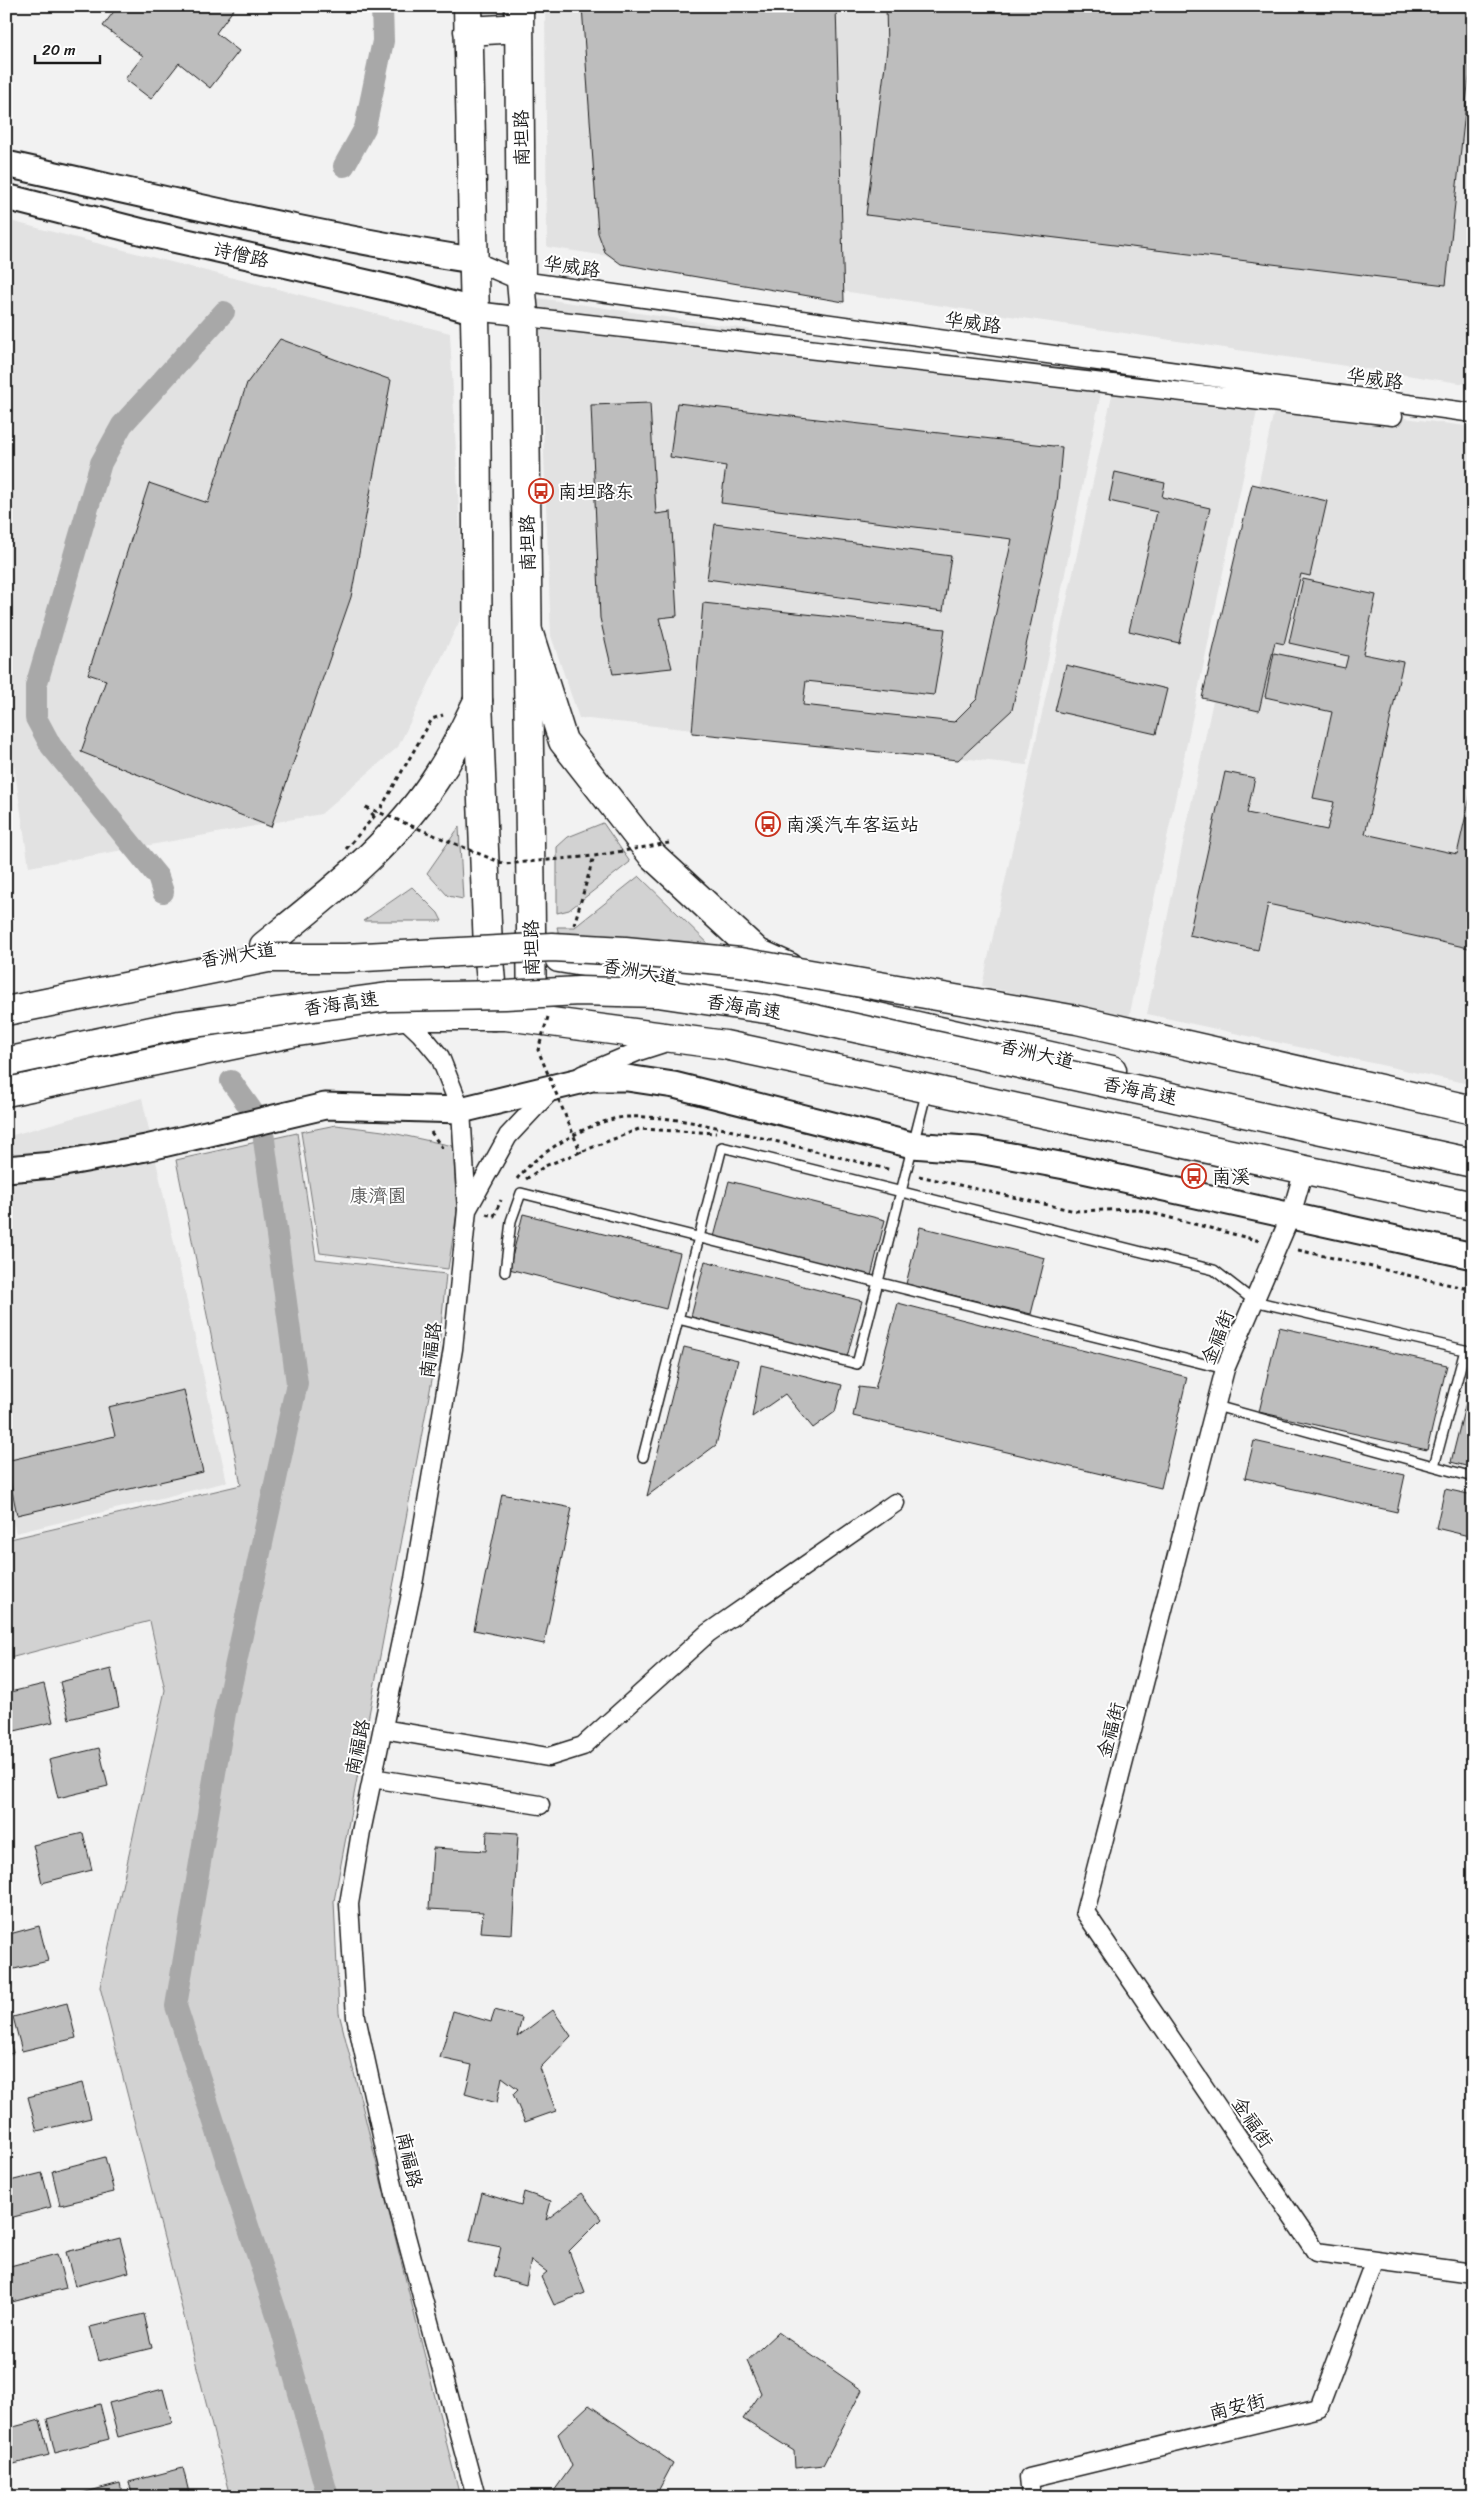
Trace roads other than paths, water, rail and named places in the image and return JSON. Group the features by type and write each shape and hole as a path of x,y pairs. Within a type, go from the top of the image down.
{"main road":[{"path":"494,1016 488,948 478,701 475,311 472,260 468,19 519,17"},
{"name":"南坦路","path":"519,17 521,281 524,315 529,634 532,1019"},
{"path":"529,634 564,741 653,856 758,953 920,1027"},
{"path":"264,946 342,884 392,836 442,769 478,701"},
{"name":"香洲大道","path":"6,1000 264,946 427,942 488,948 776,994 1473,1151"},
{"path":"6,1011 268,958 355,958 552,947 625,951 740,962 1077,1020 1473,1110"},
{"name":"香海高速","path":"6,1062 180,1025 388,997 505,995 579,990 658,993 773,1010 1473,1163"},
{"path":"6,1092 291,1033 402,1016 494,1016 532,1019 724,1044 1473,1206"}],"street":[{"name":"诗僧路","path":"6,164 274,222 472,260"},
{"name":"诗僧路","path":"6,197 147,233 411,293 475,311"},
{"name":"华威路","path":"472,260 521,281 1473,413"},
{"path":"475,311 524,315 1393,416"},
{"name":"南福路","path":"402,1016 421,1034 440,1057 461,1110 467,1210 452,1349 414,1579 372,1778 349,1904 356,2017 396,2199 476,2497"},
{"path":"467,1210 508,1136 555,1086 639,1052 680,1038"},
{"path":"6,1170 53,1165 146,1148 325,1106 461,1110 592,1078 627,1078 674,1085 912,1145 998,1154 1291,1215 1473,1256"},
{"name":"金福街","path":"1304,1170 1291,1215 1226,1370 1085,1912 1316,2252 1375,2260"},
{"path":"383,1729 548,1757 583,1746 708,1633 895,1503"},
{"path":"372,1778 540,1805"},
{"path":"1375,2260 1473,2273"},
{"name":"南安街","path":"1031,2497 1029,2478 1319,2408 1375,2260"}],"lane":[{"path":"678,1319 857,1364 927,1089"},
{"path":"643,1457 722,1147 1214,1270 1254,1301 1469,1351 1434,1466"},
{"path":"505,1272 511,1221 521,1194 1226,1370"},
{"path":"1216,1406 1473,1477"}],"waterway":[{"path":"344,166 365,128 383,41 382,6"},
{"path":"163,892 158,877 51,746 36,718 36,686 101,463 122,425 224,312"},
{"path":"231,1081 262,1125 297,1383 225,1713 176,2006 279,2321 328,2497"}],"place":[{"name":"南坦路东","path":"541,491"},
{"name":"南溪汽车客运站","path":"768,824"},
{"name":"南溪","path":"1194,1176"}],"park label":[{"name":"康濟園","path":"378,1195"}]}
